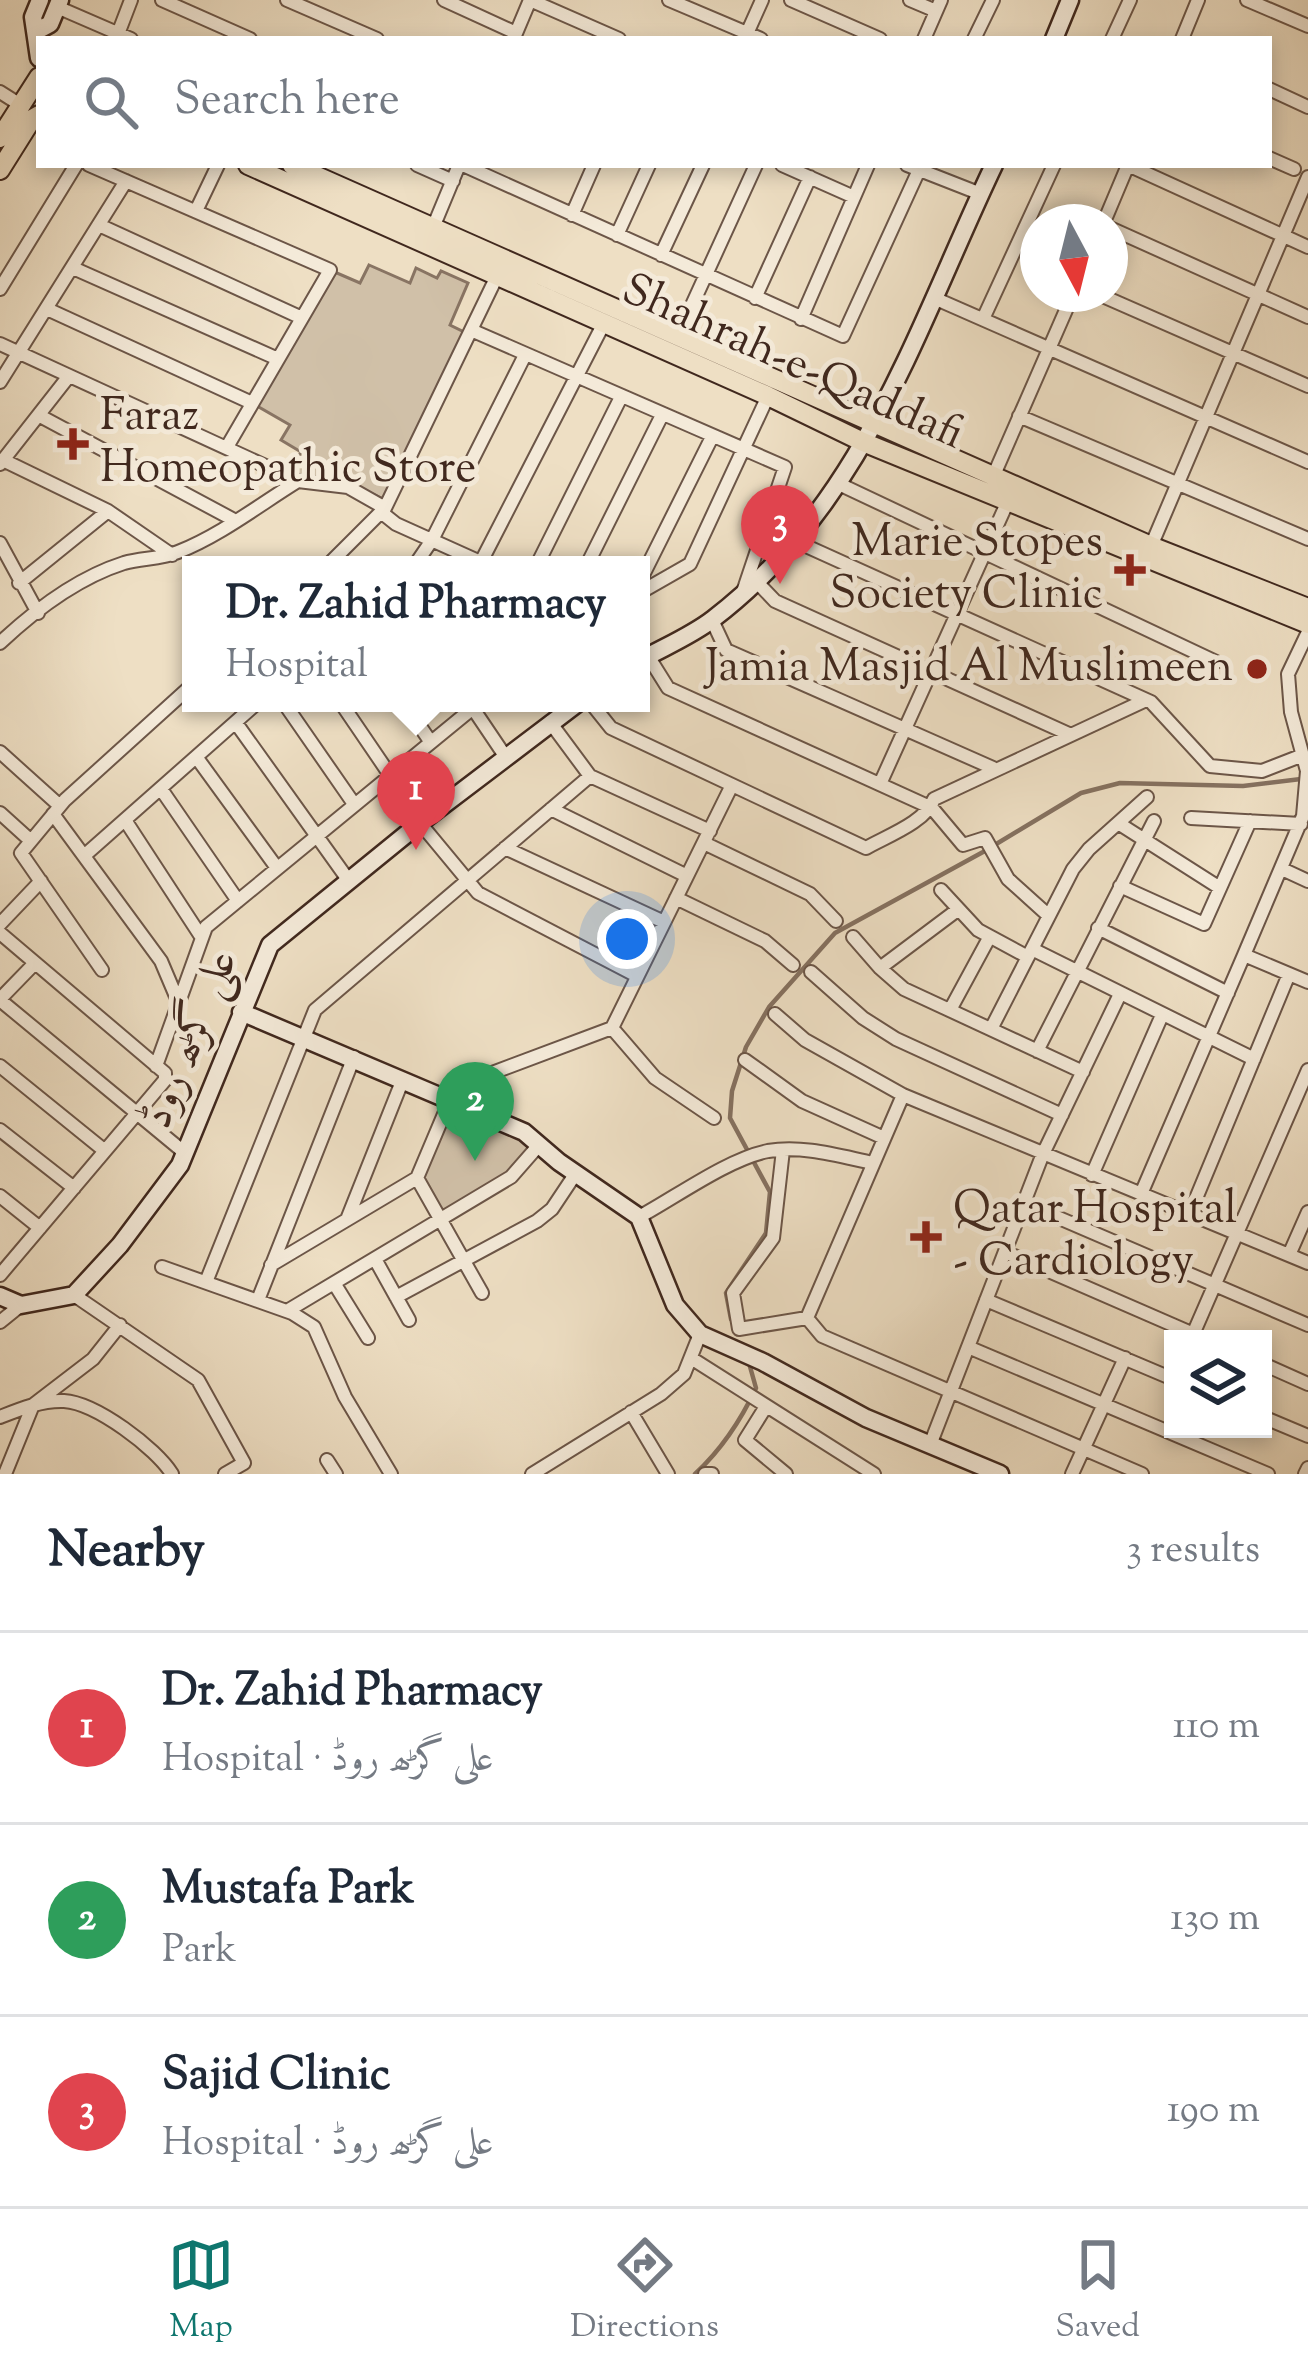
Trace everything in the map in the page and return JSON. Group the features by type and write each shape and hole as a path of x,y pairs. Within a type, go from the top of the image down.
{"main road":[{"path":"1055,36 1070,0"},
{"path":"38,36 38,31 50,24 52,2"},
{"path":"0,170 16,136 19,104 36,80"},
{"name":"Shahrah-e-Qaddafi","path":"255,168 874,422 1308,628"},
{"name":"Shahrah-e-Qaddafi","path":"298,168 432,230 604,323 863,442 1008,501 1308,608"},
{"path":"650,655 712,620 814,523 874,422 993,168"},
{"name":"علی گڑھ روڈ","path":"74,1294 120,1245 180,1165 270,945 565,712"},
{"path":"241,1012 524,1132 639,1216 676,1305 700,1334 866,1418 931,1445 960,1466 1000,1474"},
{"path":"0,1296 21,1305 74,1294"}],"street":[{"path":"52,2 124,36 131,0"},
{"path":"162,0 243,36"},
{"path":"287,0 347,33"},
{"path":"444,0 515,36 530,0 613,36"},
{"path":"669,0 749,36"},
{"path":"751,36 762,0"},
{"path":"790,0 873,36"},
{"path":"910,0 938,6 925,36"},
{"path":"975,36 993,0"},
{"path":"1113,36 1130,0"},
{"path":"1182,36 1198,0"},
{"path":"1247,0 1308,26"},
{"path":"1272,90 1308,107"},
{"path":"0,92 19,104"},
{"path":"1149,552 1282,236 1301,173 1272,159"},
{"path":"0,289 74,168"},
{"path":"96,168 330,270 227,447"},
{"path":"196,212 217,168"},
{"path":"424,168 453,181"},
{"path":"432,230 460,168"},
{"path":"468,168 840,336 913,168 981,194"},
{"path":"572,214 589,168"},
{"path":"616,235 648,168"},
{"path":"661,255 703,168"},
{"path":"677,338 755,168"},
{"path":"789,168 854,197"},
{"path":"801,319 867,168"},
{"path":"983,319 1053,168"},
{"path":"1114,204 1127,168"},
{"path":"1135,168 1308,247"},
{"path":"755,298 809,177"},
{"path":"0,382 126,181"},
{"path":"99,225 302,318"},
{"path":"1128,235 1308,317"},
{"path":"73,268 278,359"},
{"path":"337,556 383,510 501,268"},
{"path":"934,298 1308,462"},
{"path":"1128,307 1308,386"},
{"path":"47,309 252,403"},
{"path":"993,477 1065,312"},
{"path":"488,556 604,323"},
{"path":"471,330 787,470 749,585 1072,735"},
{"path":"0,344 298,481 348,487 396,524 467,556"},
{"path":"421,556 525,355"},
{"path":"69,376 2,462 108,511 172,555"},
{"path":"650,587 690,564 768,396"},
{"path":"542,556 621,397"},
{"path":"40,416 233,520"},
{"path":"592,556 662,416"},
{"path":"1019,416 1308,539"},
{"path":"650,561 712,437"},
{"path":"0,643 49,602 93,576 126,562 172,555 208,539 298,481"},
{"path":"839,484 1216,662"},
{"path":"880,784 1008,501"},
{"path":"19,584 108,511"},
{"path":"795,541 1146,700 1210,766 1262,771 1303,755"},
{"path":"0,543 38,613"},
{"path":"712,620 726,650 993,768"},
{"path":"1141,1194 1304,819 1307,771 1291,712 1288,674 1308,628"},
{"path":"650,665 668,688 932,808 963,845 986,838 1008,879 1049,916"},
{"path":"102,970 21,853 57,810 182,694"},
{"path":"598,712 611,728 866,848 932,808 934,799 1146,700"},
{"path":"85,855 248,712"},
{"path":"290,712 354,804"},
{"path":"347,712 390,775"},
{"path":"410,712 430,741"},
{"path":"156,1066 206,927 464,712"},
{"path":"479,712 506,756"},
{"path":"550,722 590,776 810,894 836,921"},
{"path":"236,723 349,880"},
{"path":"0,752 57,810 160,961 178,1003"},
{"path":"197,758 277,868"},
{"path":"206,1282 315,1010 590,776"},
{"path":"469,1108 484,1076 612,1028 733,785"},
{"path":"160,789 238,901"},
{"path":"991,1029 1073,869 1148,797"},
{"path":"551,809 687,876"},
{"path":"0,813 31,841"},
{"path":"1191,818 1304,819"},
{"path":"125,820 202,938"},
{"path":"1037,1051 1154,820"},
{"path":"1120,886 1204,924 1250,821"},
{"path":"419,823 478,893 637,976"},
{"path":"1118,823 1220,888"},
{"path":"505,848 664,922"},
{"path":"1282,868 1308,881"},
{"path":"0,924 41,881"},
{"path":"940,890 956,911 989,938 1075,972 1253,1059"},
{"path":"676,898 764,941 794,965"},
{"path":"880,968 956,911"},
{"path":"1097,928 1228,993"},
{"path":"0,933 165,1072 165,1080 137,1114 3,1267"},
{"path":"853,937 904,989 1083,1072"},
{"path":"950,1010 989,938"},
{"path":"1244,955 1308,982"},
{"path":"35,963 0,1000 184,1153"},
{"path":"811,972 863,1018 896,1039 1062,1115"},
{"path":"1190,1213 1289,974"},
{"path":"931,1445 1042,1156 1120,994"},
{"path":"775,1014 805,1040 903,1095 1308,1263"},
{"path":"1092,1175 1162,1015"},
{"path":"612,1028 655,1078 714,1118"},
{"path":"258,1300 354,1057"},
{"path":"746,1060 802,1101 884,1138"},
{"path":"0,1066 105,1151"},
{"path":"1199,1330 1308,1070"},
{"path":"347,1220 403,1079"},
{"path":"807,1318 903,1095"},
{"path":"271,1265 417,1178 450,1100"},
{"path":"0,1130 74,1188"},
{"path":"287,1311 512,1177 539,1144"},
{"path":"783,1150 773,1238 733,1293 739,1329 807,1318"},
{"path":"639,1216 758,1154 815,1150 873,1163"},
{"path":"396,1297 537,1221 552,1209 576,1173"},
{"path":"417,1178 482,1293"},
{"path":"0,1196 40,1228"},
{"path":"1024,1203 1308,1325"},
{"path":"1289,1255 1308,1212"},
{"path":"1005,1252 1181,1330"},
{"path":"375,1259 409,1320"},
{"path":"162,1267 287,1311 314,1327 345,1396 391,1474"},
{"path":"334,1283 368,1338"},
{"path":"74,1294 198,1380 244,1463 225,1474"},
{"path":"986,1300 1164,1374"},
{"path":"0,1322 21,1305"},
{"path":"807,1318 822,1336 1142,1474"},
{"path":"5,1474 34,1405 83,1368 120,1324"},
{"path":"532,1474 684,1374 700,1334"},
{"path":"968,1347 1268,1474"},
{"path":"691,1358 874,1474"},
{"path":"1072,1474 1125,1358"},
{"path":"1272,1368 1308,1384"},
{"path":"0,1418 34,1405 70,1401 160,1455 172,1474"},
{"path":"762,1406 745,1440 786,1474"},
{"path":"631,1412 668,1474"},
{"path":"1272,1421 1308,1436"},
{"path":"327,1460 336,1474"}],"shaded area":[{"path":"369,265 410,283 416,268 437,278 441,271 468,283 450,325 466,333 385,500 351,483 299,476 290,470 301,452 281,440 290,425 252,403 330,270 360,283"},
{"path":"450,1100 539,1145 511,1177 441,1220 417,1178"}],"waterway":[{"path":"731,1319 726,1293 766,1233 770,1192 730,1118 732,1091 746,1047 769,1007 835,933 1081,793 1120,783 1243,786 1301,779"},
{"path":"695,1474 730,1434 756,1388 749,1363"}],"place":[{"name":"Faraz Homeopathic Store","path":"73,444"},
{"name":"Marie Stopes Society Clinic","path":"1130,570"},
{"name":"Sajid Clinic","path":"780,584"},
{"name":"Jamia Masjid Al Muslimeen","path":"1257,669"},
{"name":"Dr. Zahid Pharmacy","path":"416,850"},
{"name":"Mustafa Park","path":"475,1161"},
{"name":"Qatar Hospital - Cardiology","path":"926,1237"}]}
